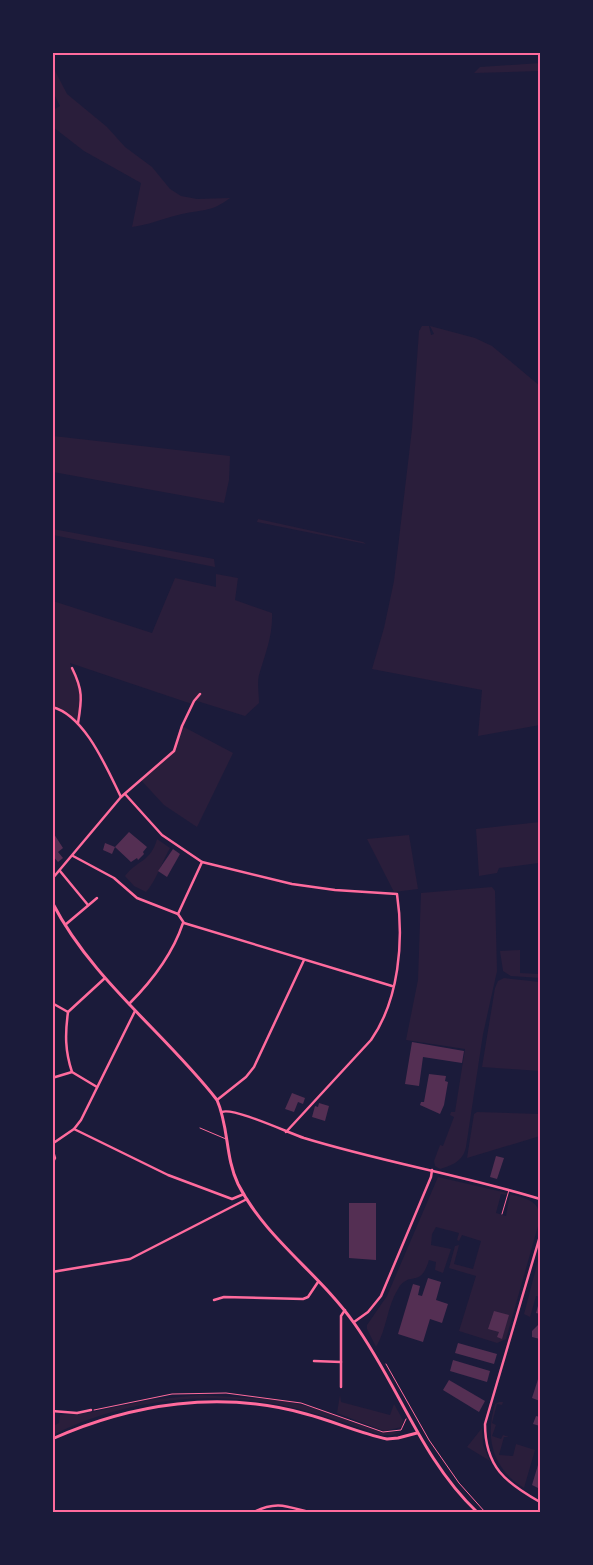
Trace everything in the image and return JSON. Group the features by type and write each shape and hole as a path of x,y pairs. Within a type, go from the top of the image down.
{"street":[{"path":"72,668 81,686 82,703 78,723"},
{"path":"52,878 122,797 174,751 182,726 194,701 200,694"},
{"path":"52,707 65,711 78,723 96,749 122,797"},
{"path":"125,794 162,835 202,862 292,884 335,890 396,894 400,935 398,960 393,987 380,1025 371,1040 286,1132"},
{"path":"72,856 114,878 137,898 178,914 184,923 393,987"},
{"path":"178,914 180,906 202,862"},
{"path":"60,871 88,905"},
{"path":"65,925 97,898"},
{"path":"52,902 78,946 217,1100 222,1112 230,1164 247,1199 273,1234 345,1310 354,1322 436,1464 477,1512"},
{"path":"129,1004 164,961 184,923"},
{"path":"217,1100 246,1077 254,1067 304,959"},
{"path":"97,1087 72,1072 66,1056 65,1037 68,1012 105,978"},
{"path":"52,1003 68,1012"},
{"path":"52,1144 74,1129 135,1011"},
{"path":"52,1078 72,1072"},
{"path":"222,1112 234,1111 286,1132 377,1159 457,1176 540,1199"},
{"path":"74,1129 182,1181 232,1198 244,1194"},
{"path":"52,1148 55,1158 52,1164"},
{"path":"354,1322 368,1312 381,1296 431,1177 432,1170"},
{"path":"52,1272 130,1259 247,1199"},
{"path":"540,1236 485,1424 489,1452 497,1468 511,1485 540,1502"},
{"path":"214,1300 224,1297 302,1299 308,1297 318,1282"},
{"path":"341,1387 341,1316 345,1310"},
{"path":"314,1361 341,1362"},
{"path":"52,1439 77,1428 125,1412 169,1404 212,1402 257,1404 280,1408 387,1438 398,1438 417,1433"},
{"path":"52,1411 77,1412 91,1410"},
{"path":"254,1512 267,1505 280,1504 308,1512"}],"lane":[{"path":"200,1128 227,1139"},
{"path":"502,1214 509,1190"}],"path":[{"path":"383,1360 429,1440 459,1483 485,1512"},
{"path":"399,1431 404,1428 404,1421 408,1418"}],"shaded area":[{"path":"540,63 540,71 474,73 480,67"},
{"path":"53,67 67,94 107,127 125,147 152,167 170,189 181,196 197,199 230,198 211,208 132,227 141,183 84,151 53,127 53,110 60,106 53,92"},
{"path":"422,326 429,326 431,335 434,334 430,326 475,338 492,346 540,386 540,725 478,736 482,690 372,669 384,628 394,581 412,429 419,331"},
{"path":"53,436 230,456 229,480 224,503 53,472"},
{"path":"258,519 363,542 366,544 257,522"},
{"path":"53,529 214,559 215,567 53,535"},
{"path":"216,574 238,578 235,600 272,613 270,637 258,678 259,703 245,716 194,700 192,704 70,663 81,686 82,703 78,723 65,711 53,707 53,601 152,633 175,578 216,587"},
{"path":"182,726 233,753 197,827 164,805 140,779 174,751"},
{"path":"540,822 540,867 539,863 499,868 497,873 479,876 476,829"},
{"path":"409,835 418,889 394,892 367,839"},
{"path":"157,839 170,848 150,888 146,892 134,886 125,876 147,857"},
{"path":"492,887 495,891 497,971 483,1034 466,1147 465,1152 457,1162 440,1169 435,1166 434,1161 440,1145 443,1146 454,1117 450,1115 451,1112 455,1112 465,1049 406,1040 418,980 421,893"},
{"path":"520,950 520,973 540,974 540,978 511,976 503,971 500,951"},
{"path":"504,978 540,982 540,1071 482,1067 495,988 498,981"},
{"path":"477,1112 540,1114 540,1136 467,1158 474,1114"},
{"path":"438,1177 507,1193 506,1195 501,1194 496,1213 506,1216 510,1194 531,1201 538,1208 540,1219 506,1339 497,1343 459,1331 476,1276 449,1268 455,1246 459,1245 454,1264 473,1269 481,1241 462,1235 459,1241 457,1240 459,1233 436,1227 432,1234 431,1245 451,1249 443,1273 435,1270 436,1262 429,1260 422,1274 402,1283 394,1296 383,1333 376,1347 367,1329 367,1325 387,1296"},
{"path":"540,1253 540,1297 536,1296 530,1317 524,1314"},
{"path":"200,1395 281,1400 318,1409 380,1432 401,1432 392,1435 381,1435 290,1407 230,1399 199,1398 139,1406 109,1413 53,1435 53,1426 59,1423 60,1415 87,1413 150,1400"},
{"path":"340,1395 341,1402 390,1415 394,1404 403,1420 402,1427 384,1431 337,1413"},
{"path":"503,1402 502,1405 497,1404 492,1423 496,1425 492,1436 501,1439 503,1435 509,1437 504,1437 499,1455 513,1456 516,1444 535,1450 524,1488 505,1471 498,1462 494,1451 491,1440 492,1417 495,1404"},
{"path":"482,1428 483,1445 490,1461 467,1447"}],"building":[{"path":"129,832 147,847 143,852 144,854 138,860 137,858 131,862 115,847"},
{"path":"54,834 63,848 58,852 63,858 58,862 52,855"},
{"path":"105,843 115,847 112,854 103,850"},
{"path":"173,849 180,854 167,877 158,871"},
{"path":"412,1042 464,1051 462,1063 423,1057 419,1086 405,1084"},
{"path":"429,1074 446,1076 445,1081 448,1082 444,1105 440,1114 420,1105 421,1102 424,1102"},
{"path":"292,1093 305,1098 303,1104 298,1102 294,1112 285,1109"},
{"path":"319,1103 329,1106 325,1121 312,1117 315,1106 318,1107"},
{"path":"496,1156 504,1158 497,1179 490,1177"},
{"path":"349,1203 376,1203 376,1260 349,1258"},
{"path":"428,1278 441,1282 436,1300 448,1304 442,1323 430,1319 423,1342 398,1334 413,1284 420,1286 418,1295 422,1296"},
{"path":"540,1299 540,1314 536,1313"},
{"path":"494,1311 509,1315 502,1339 497,1337 499,1332 488,1329"},
{"path":"539,1324 540,1339 532,1337 532,1331"},
{"path":"458,1343 497,1354 494,1364 455,1353"},
{"path":"453,1360 490,1371 487,1382 450,1371"},
{"path":"540,1373 540,1401 532,1398"},
{"path":"449,1380 485,1401 479,1412 443,1390"},
{"path":"536,1416 540,1417 540,1426 533,1424"},
{"path":"538,1465 540,1466 540,1489 532,1485"}]}
